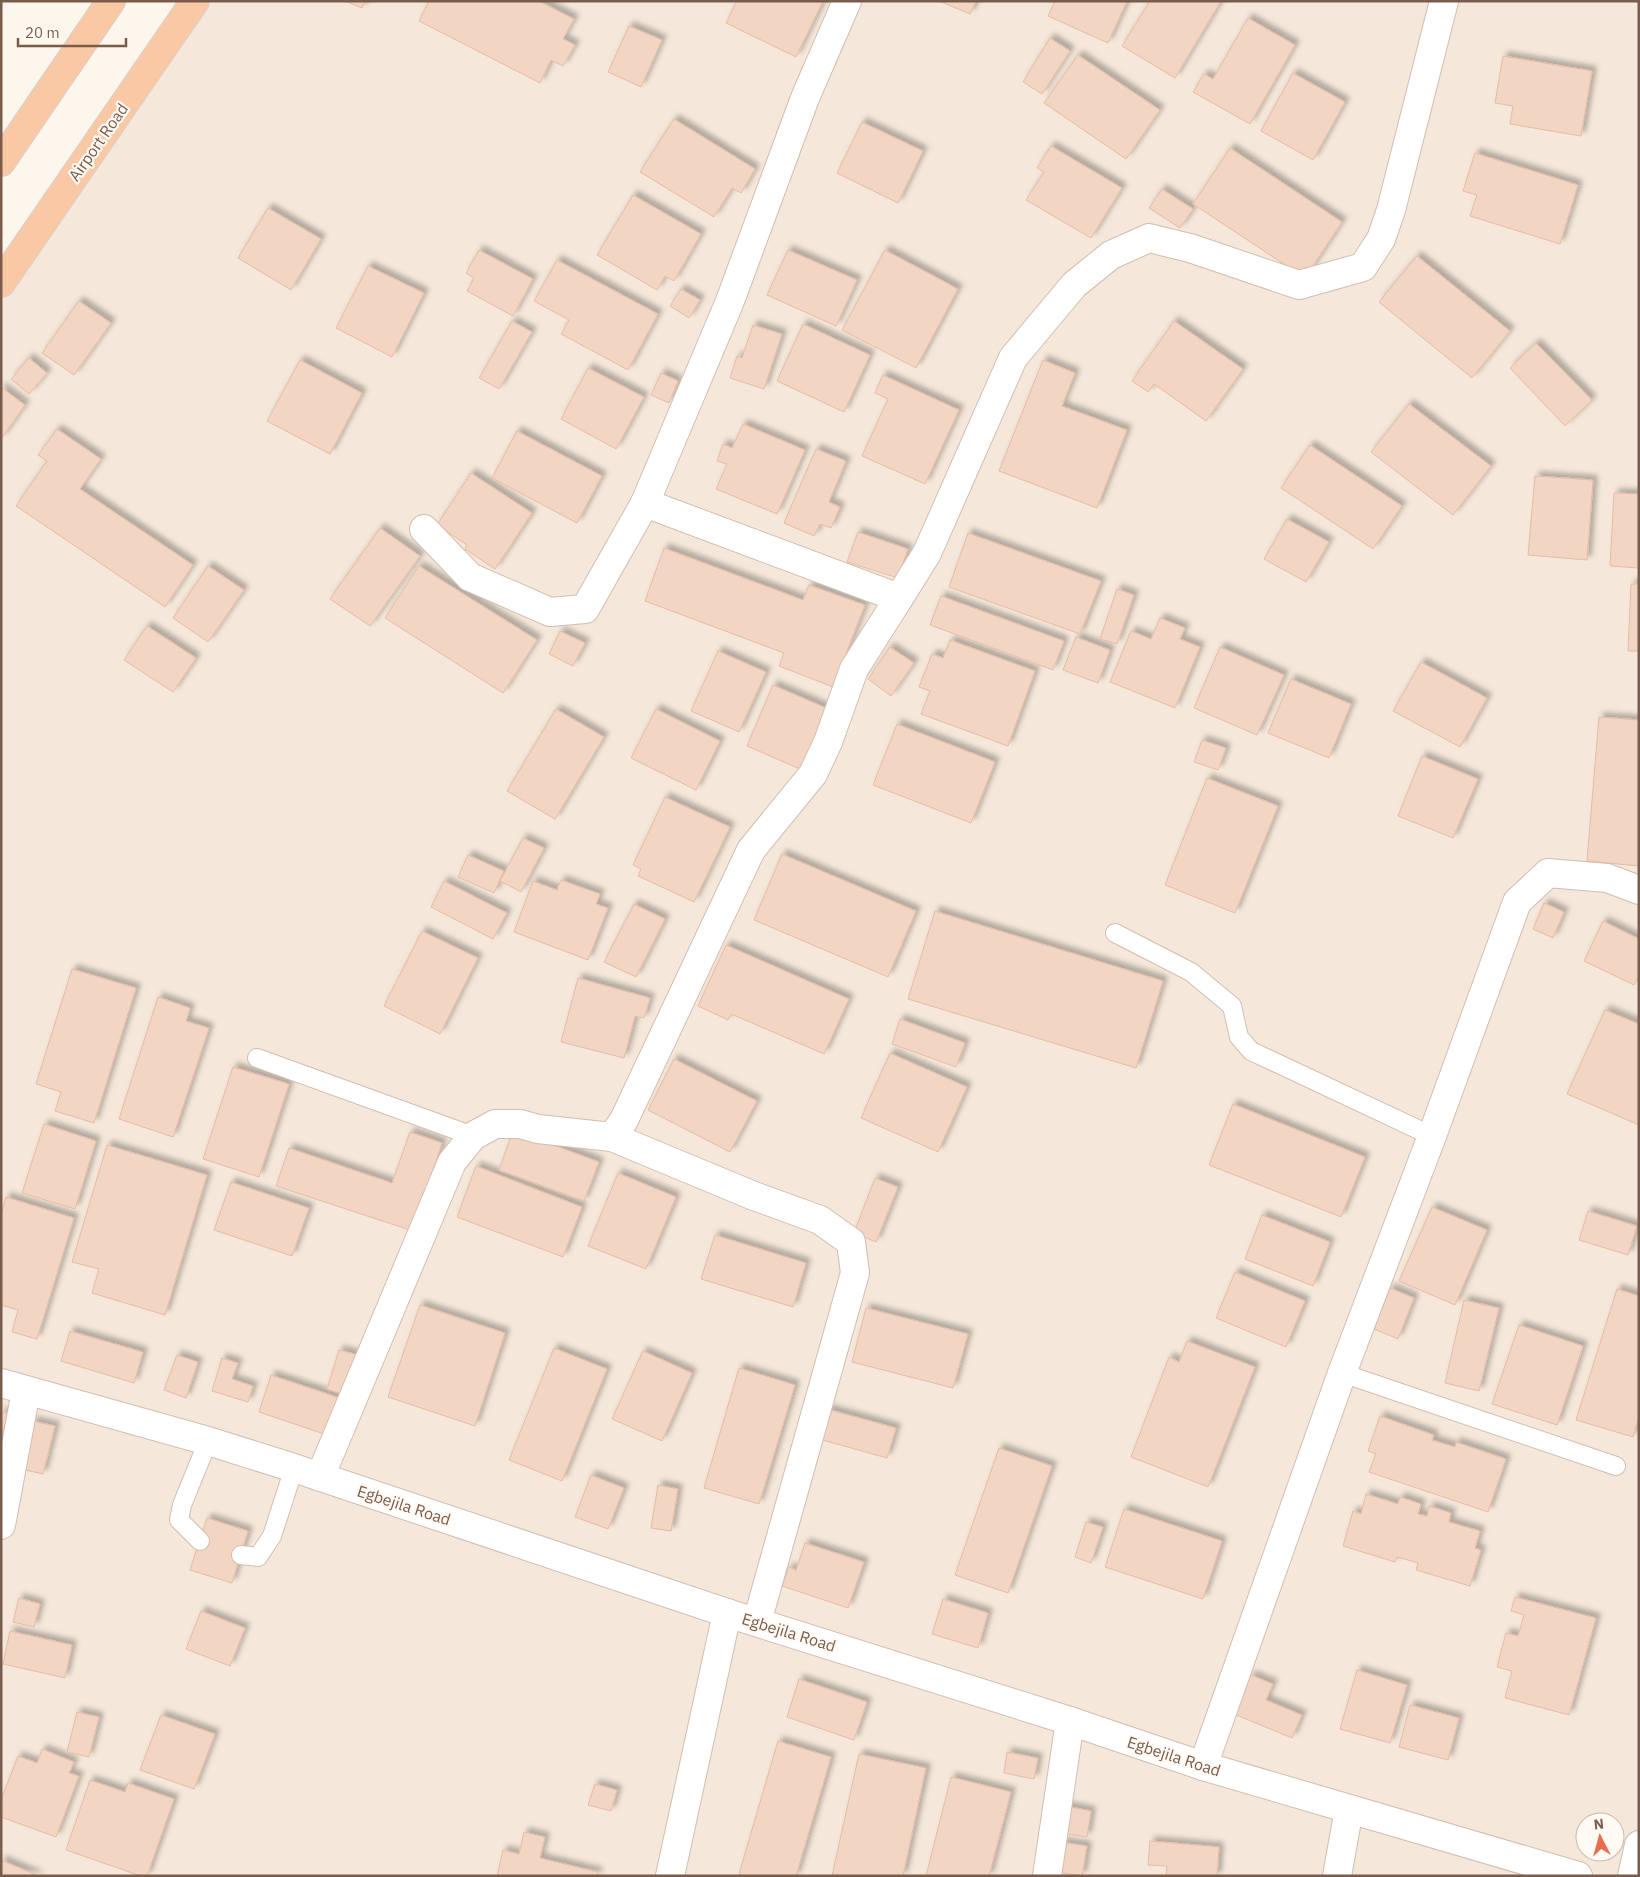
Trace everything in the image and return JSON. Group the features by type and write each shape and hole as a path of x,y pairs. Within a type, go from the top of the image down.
{"highway":[{"path":"1,162 111,1"},
{"name":"Airport Road","path":"1,283 195,1"}],"street":[{"path":"424,529 470,577 550,612 585,609 645,503 730,301 805,98 847,1"},
{"path":"612,1137 624,1120 750,850 813,774 828,742 854,669 927,553 1013,358 1074,285 1110,255 1149,238 1190,248 1299,285 1363,267 1381,239 1392,210 1444,1"},
{"path":"645,503 898,598"},
{"path":"1203,1766 1342,1373 1432,1136 1517,902 1548,873 1607,878 1639,890"},
{"path":"320,1476 452,1162 473,1136 495,1124 520,1124 538,1130 612,1137 754,1196 820,1220 852,1242 855,1273 757,1622"},
{"path":"1,1525 14,1387"},
{"name":"Egbejila Road","path":"14,1387 208,1441 320,1476 727,1613 1070,1721 1203,1766 1578,1876"},
{"path":"670,1876 727,1613"},
{"path":"1047,1876 1070,1721"},
{"path":"1337,1876 1348,1809"},
{"path":"1632,1876 1639,1845"}],"lane":[{"path":"1116,933 1191,972 1232,1006 1239,1036 1251,1051 1432,1136"},
{"path":"257,1058 473,1136"},
{"path":"1342,1373 1616,1466"},
{"path":"200,1541 179,1520 182,1505 208,1441"},
{"path":"241,1555 258,1558 272,1536 294,1468"}],"shaded area":[{"path":"210,1 1639,1 1639,1876 1,1876 1,303"}],"building":[{"path":"345,1 365,1 362,8"},
{"path":"429,1 539,1 574,19 563,39 575,45 563,66 551,60 540,83 419,21"},
{"path":"737,1 823,1 796,57 726,23"},
{"path":"939,1 976,1 970,14"},
{"path":"1055,1 1127,1 1108,43 1048,16"},
{"path":"1150,1 1221,1 1175,78 1122,46"},
{"path":"1248,18 1295,45 1250,124 1193,92 1204,74 1213,79"},
{"path":"629,26 662,40 641,87 608,72"},
{"path":"1050,38 1070,51 1042,94 1023,82"},
{"path":"1078,55 1160,110 1126,159 1044,103"},
{"path":"1503,56 1592,71 1581,136 1510,124 1513,106 1495,103"},
{"path":"1293,73 1345,102 1313,160 1261,131"},
{"path":"674,119 755,169 741,193 732,188 714,217 640,172"},
{"path":"862,122 923,151 898,203 837,173"},
{"path":"1051,146 1122,188 1091,238 1026,200 1044,172 1037,168"},
{"path":"1230,148 1342,222 1305,278 1193,204"},
{"path":"1475,153 1578,185 1560,244 1470,216 1477,195 1463,191"},
{"path":"1162,189 1193,209 1180,228 1149,208"},
{"path":"633,195 701,234 674,281 665,276 657,290 597,255"},
{"path":"268,208 321,239 291,290 238,258"},
{"path":"479,250 533,279 513,316 467,291 474,278 466,273"},
{"path":"788,250 857,280 836,326 767,295"},
{"path":"885,250 958,289 916,368 842,330"},
{"path":"1417,256 1510,331 1472,378 1379,302"},
{"path":"557,260 658,314 628,370 561,334 569,320 534,301"},
{"path":"368,266 424,293 392,357 336,328"},
{"path":"681,289 700,300 689,318 670,306"},
{"path":"79,301 111,323 74,375 42,353"},
{"path":"512,321 532,332 499,389 479,378"},
{"path":"1174,321 1243,369 1206,421 1154,384 1148,392 1132,381"},
{"path":"803,324 870,355 844,412 777,381"},
{"path":"753,325 782,334 764,389 730,378 737,356 742,358"},
{"path":"1536,343 1592,400 1565,426 1510,368"},
{"path":"29,358 47,373 29,394 11,379"},
{"path":"300,360 362,393 330,454 267,421"},
{"path":"1043,360 1075,373 1062,406 1127,430 1097,508 999,471"},
{"path":"588,368 644,397 616,449 561,419"},
{"path":"661,373 678,381 669,403 651,395"},
{"path":"883,375 959,410 925,484 862,456 888,399 875,393"},
{"path":"1,387 25,405 1,439"},
{"path":"1409,404 1491,466 1453,515 1371,452"},
{"path":"743,424 805,450 777,514 716,489 727,464 717,461 723,444 732,448"},
{"path":"57,429 101,459 80,489 193,565 165,607 16,506 47,461 38,455"},
{"path":"517,431 602,476 577,523 492,478"},
{"path":"1310,445 1402,506 1373,549 1281,488"},
{"path":"816,449 846,461 829,502 840,507 831,528 820,524 814,536 784,523"},
{"path":"471,473 532,513 495,569 465,549 467,545 437,525"},
{"path":"1535,476 1593,480 1587,560 1528,555"},
{"path":"1614,493 1639,494 1639,568 1610,566"},
{"path":"1287,519 1329,542 1306,582 1264,559"},
{"path":"380,528 420,556 370,626 330,599"},
{"path":"858,532 908,549 898,578 847,562"},
{"path":"968,533 1101,581 1080,634 949,587"},
{"path":"664,548 803,600 809,585 865,605 833,687 779,666 784,653 645,601"},
{"path":"208,566 244,590 208,642 173,618"},
{"path":"419,566 537,640 503,693 385,618"},
{"path":"1631,584 1639,584 1639,651 1628,651"},
{"path":"1117,589 1134,595 1117,644 1100,639"},
{"path":"941,596 1064,641 1053,670 930,625"},
{"path":"1160,618 1185,628 1180,639 1200,647 1175,708 1110,682 1131,631 1151,639"},
{"path":"147,626 196,658 173,692 124,660"},
{"path":"560,631 585,643 573,666 549,654"},
{"path":"1076,637 1110,650 1098,683 1063,670"},
{"path":"950,640 1035,671 1008,746 921,714 930,691 919,687 932,654 943,658"},
{"path":"890,647 914,663 891,696 868,679"},
{"path":"1220,647 1284,675 1257,735 1194,708"},
{"path":"718,651 766,672 739,732 691,711"},
{"path":"1421,662 1487,698 1460,747 1393,711"},
{"path":"1291,679 1351,704 1329,758 1268,733"},
{"path":"773,685 833,711 807,772 747,746"},
{"path":"556,709 604,737 555,819 507,791"},
{"path":"656,709 720,741 696,790 631,758"},
{"path":"1599,717 1639,720 1639,866 1587,861"},
{"path":"897,724 995,762 971,823 873,785"},
{"path":"1202,740 1226,748 1218,770 1194,762"},
{"path":"1422,756 1478,779 1453,838 1398,816"},
{"path":"1207,778 1278,806 1235,913 1165,885"},
{"path":"665,797 730,827 694,902 638,876 641,869 633,865"},
{"path":"523,838 544,848 521,892 500,881"},
{"path":"782,854 916,911 888,977 754,920"},
{"path":"468,855 504,871 494,893 458,877"},
{"path":"561,880 600,894 596,904 608,908 588,960 514,932 533,881 557,890"},
{"path":"444,881 507,913 493,939 431,907"},
{"path":"1544,903 1564,912 1553,938 1533,929"},
{"path":"634,904 665,919 636,977 604,962"},
{"path":"935,911 1163,981 1136,1068 908,999"},
{"path":"1603,921 1639,939 1639,975 1634,985 1584,961"},
{"path":"422,931 478,958 440,1034 384,1006"},
{"path":"726,945 849,999 824,1054 731,1014 728,1020 698,1006"},
{"path":"72,969 136,988 94,1123 55,1111 61,1092 36,1084"},
{"path":"578,978 650,998 644,1018 635,1016 624,1058 561,1042"},
{"path":"158,997 190,1008 186,1021 209,1028 173,1137 119,1119"},
{"path":"1605,1010 1639,1024 1639,1125 1567,1094"},
{"path":"900,1019 965,1043 956,1067 892,1044"},
{"path":"890,1053 967,1087 938,1152 861,1118"},
{"path":"674,1059 757,1101 730,1152 648,1110"},
{"path":"233,1067 289,1084 259,1177 203,1159"},
{"path":"1233,1104 1365,1157 1341,1217 1209,1165"},
{"path":"44,1124 96,1141 75,1209 22,1193"},
{"path":"513,1130 599,1162 584,1201 499,1170"},
{"path":"410,1132 442,1143 413,1231 276,1186 289,1148 392,1183"},
{"path":"107,1145 207,1175 165,1315 92,1293 99,1269 72,1262"},
{"path":"476,1166 582,1207 563,1257 457,1217"},
{"path":"618,1173 676,1197 646,1269 588,1246"},
{"path":"875,1178 898,1187 876,1242 854,1233"},
{"path":"231,1182 309,1208 292,1256 214,1230"},
{"path":"6,1197 74,1218 37,1339 12,1332 18,1310 1,1305 1,1214"},
{"path":"1432,1207 1487,1230 1455,1305 1399,1281"},
{"path":"1588,1211 1637,1226 1628,1255 1579,1240"},
{"path":"1262,1215 1330,1242 1313,1286 1245,1259"},
{"path":"715,1235 806,1263 793,1307 701,1279"},
{"path":"1235,1272 1305,1301 1286,1347 1216,1318"},
{"path":"1390,1288 1414,1298 1398,1339 1374,1329"},
{"path":"1617,1289 1639,1296 1639,1417 1633,1437 1576,1420"},
{"path":"1464,1300 1499,1308 1479,1391 1445,1383"},
{"path":"420,1305 505,1333 475,1426 388,1397"},
{"path":"866,1308 968,1334 953,1388 852,1362"},
{"path":"1519,1325 1583,1346 1557,1425 1492,1404"},
{"path":"70,1331 143,1352 134,1383 61,1361"},
{"path":"1187,1341 1255,1367 1208,1487 1131,1457 1169,1357 1179,1362"},
{"path":"554,1348 607,1369 562,1481 509,1460"},
{"path":"339,1350 358,1355 345,1395 327,1389"},
{"path":"643,1351 692,1373 662,1441 612,1419"},
{"path":"177,1355 198,1362 186,1398 164,1390"},
{"path":"222,1358 238,1363 232,1379 253,1386 248,1402 212,1391"},
{"path":"739,1368 795,1385 759,1504 704,1488"},
{"path":"271,1375 343,1399 330,1436 259,1412"},
{"path":"827,1409 896,1428 887,1458 819,1439"},
{"path":"1,1412 18,1416 1,1492"},
{"path":"1380,1416 1434,1435 1432,1440 1455,1447 1456,1442 1506,1459 1488,1512 1369,1472 1376,1454 1368,1451"},
{"path":"32,1421 55,1426 43,1474 21,1469"},
{"path":"999,1448 1052,1466 1008,1593 955,1575"},
{"path":"591,1475 624,1488 608,1529 575,1517"},
{"path":"658,1485 678,1489 671,1531 651,1528"},
{"path":"1366,1494 1398,1504 1400,1497 1421,1504 1418,1514 1427,1516 1429,1506 1451,1513 1449,1522 1480,1531 1475,1548 1481,1550 1470,1586 1416,1570 1418,1563 1397,1557 1395,1562 1343,1546 1353,1511 1361,1514"},
{"path":"1124,1509 1222,1541 1203,1599 1105,1567"},
{"path":"207,1518 248,1531 232,1583 190,1570"},
{"path":"1086,1522 1103,1527 1091,1563 1075,1557"},
{"path":"805,1543 864,1562 848,1608 782,1586 789,1567 796,1570"},
{"path":"1515,1597 1596,1618 1569,1715 1505,1698 1512,1671 1497,1667 1506,1633 1518,1636 1524,1615 1511,1611"},
{"path":"19,1598 40,1604 34,1627 13,1622"},
{"path":"943,1599 988,1613 978,1648 932,1634"},
{"path":"201,1611 245,1628 230,1666 186,1649"},
{"path":"10,1631 72,1645 65,1678 3,1664"},
{"path":"1357,1670 1407,1685 1390,1743 1340,1729"},
{"path":"1251,1675 1273,1684 1266,1700 1302,1715 1292,1738 1234,1714"},
{"path":"799,1679 867,1702 854,1740 787,1717"},
{"path":"1410,1705 1459,1718 1448,1760 1399,1747"},
{"path":"77,1712 99,1717 89,1757 67,1752"},
{"path":"161,1715 215,1734 194,1789 140,1770"},
{"path":"778,1741 831,1757 796,1876 744,1876 739,1874"},
{"path":"42,1749 74,1762 69,1773 79,1776 56,1837 1,1817 1,1800 18,1756 37,1763"},
{"path":"1007,1752 1038,1758 1034,1779 1004,1773"},
{"path":"859,1754 926,1768 903,1876 832,1876"},
{"path":"951,1777 1011,1792 989,1876 926,1876"},
{"path":"90,1780 125,1792 128,1783 174,1799 147,1876 141,1876 66,1850"},
{"path":"595,1784 617,1790 611,1811 588,1805"},
{"path":"1065,1806 1091,1811 1087,1837 1061,1833"},
{"path":"524,1832 545,1837 540,1858 598,1872 597,1876 497,1876 503,1850 519,1854"},
{"path":"1150,1841 1219,1847 1217,1876 1166,1876 1167,1866 1148,1865"},
{"path":"1061,1842 1087,1846 1082,1876 1056,1872"},
{"path":"1,1860 39,1876 1,1876"}]}
